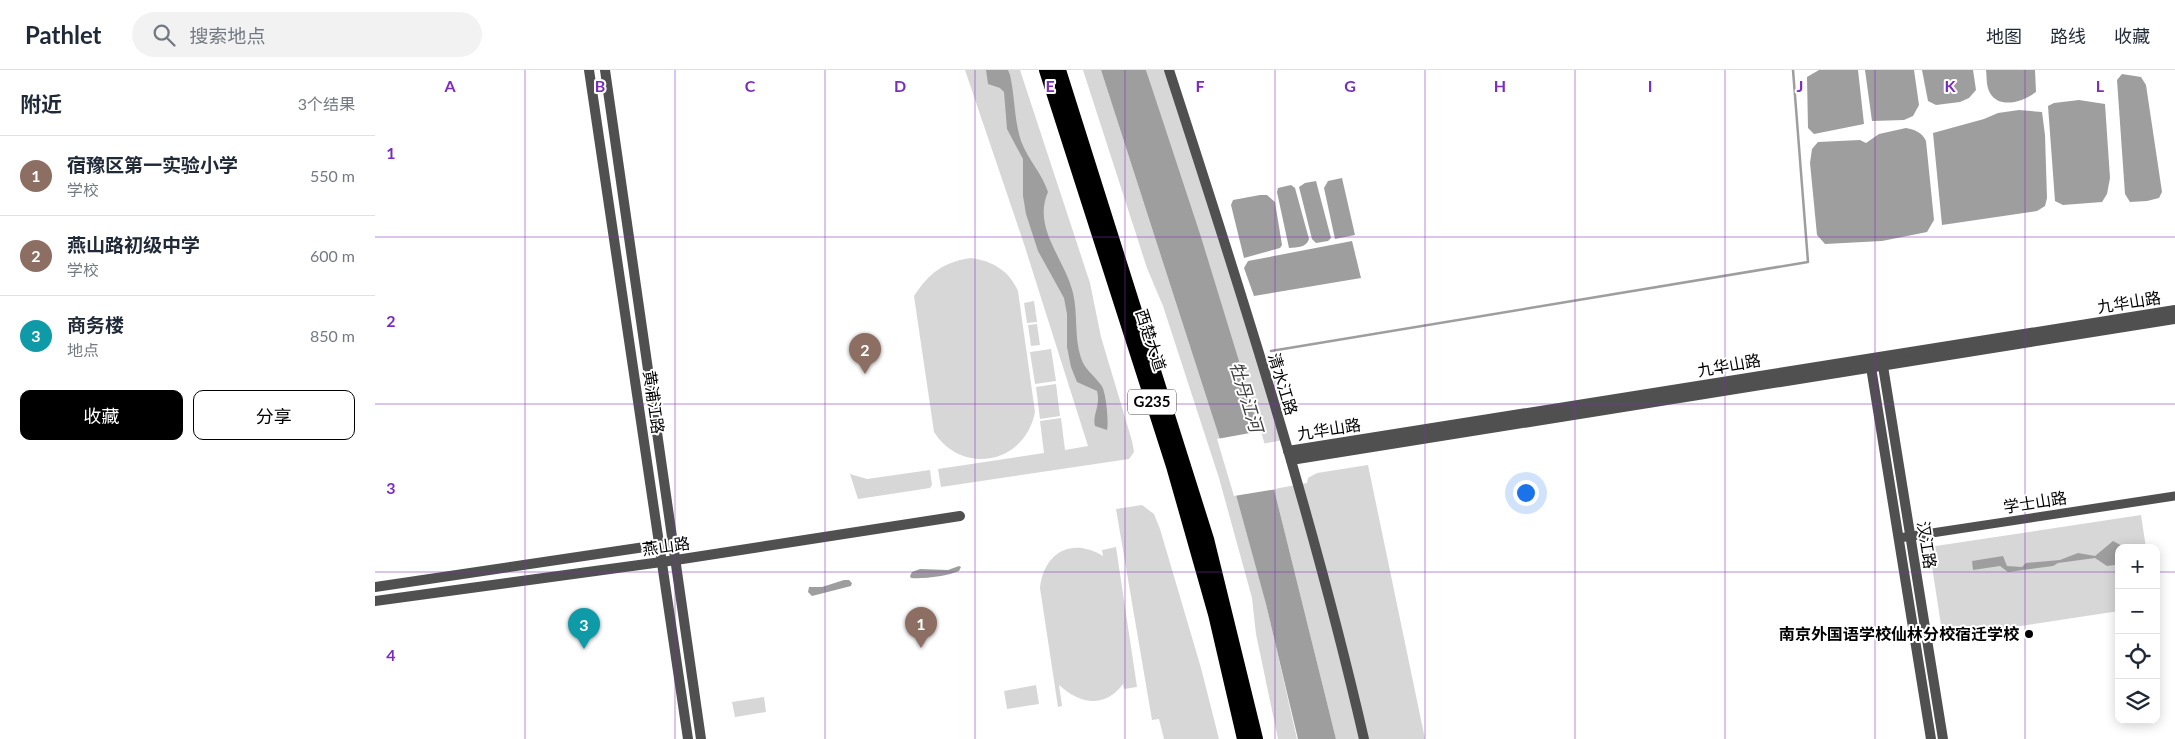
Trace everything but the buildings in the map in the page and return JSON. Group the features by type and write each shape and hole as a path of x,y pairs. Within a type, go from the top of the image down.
{"highway":[{"name":"西楚大道","path":"1046,70 1172,464 1215,614 1244,739"},
{"name":"西楚大道","path":"1059,70 1207,539 1256,739"}],"street":[{"name":"黄浦江路","path":"589,70 688,739"},
{"name":"黄浦江路","path":"605,70 701,739"},
{"name":"清水江路","path":"1169,70 1289,456 1340,633 1364,739"},
{"name":"九华山路","path":"1882,361 2175,310"},
{"name":"九华山路","path":"1289,456 1870,362 2175,319"},
{"name":"汉江路","path":"1882,361 1943,739"},
{"name":"汉江路","path":"1870,362 1931,739"},
{"name":"学士山路","path":"1899,538 2175,496"},
{"name":"燕山路","path":"375,601 676,560 960,516"},
{"name":"燕山路","path":"375,587 673,542"}],"shaded area":[{"path":"965,70 1020,70 1090,283 1101,337 1132,441 1134,452 1129,459 941,487 938,469 1044,453 1040,421 1061,418 1065,450 1088,446 1024,244"},
{"path":"1083,70 1101,70 1225,455 1266,603 1297,739 1278,739 1256,634 1252,598 1219,478 1163,306 1147,268"},
{"path":"1146,70 1166,70 1283,440 1262,444"},
{"path":"971,258 993,264 999,268 1010,278 1018,291 1035,412 1029,430 1019,443 1006,453 991,458 976,459 960,455 946,446 934,432 914,296 925,281 938,270 952,262"},
{"path":"1034,301 1037,322 1027,323 1024,303"},
{"path":"1037,324 1040,345 1031,346 1028,325"},
{"path":"1051,349 1056,381 1035,384 1030,352"},
{"path":"1056,384 1060,416 1040,419 1036,387"},
{"path":"1368,465 1425,739 1336,739 1274,489 1307,483 1308,478 1317,473"},
{"path":"930,470 932,485 930,488 858,499 850,474 867,479"},
{"path":"1142,505 1154,514 1160,529 1201,668 1219,739 1164,739 1159,719 1152,720 1116,509"},
{"path":"2141,515 2145,544 2115,544 2115,612 1943,638 1929,547"},
{"path":"1116,547 1137,687 1124,689 1123,684 1108,697 1092,701 1083,700 1059,685 1062,706 1058,707 1040,588 1043,576 1047,565 1061,551 1070,548 1081,548 1092,550 1103,556 1102,550"},
{"path":"1036,685 1039,704 1007,709 1004,691"},
{"path":"764,697 766,712 735,717 732,702"}],"water":[{"path":"986,70 1008,70 1010,75 1021,141 1048,192 1044,205 1044,218 1051,243 1069,280 1073,293 1077,342 1081,358 1087,369 1103,388 1107,414 1107,430 1095,426 1098,401 1097,391 1077,382 1071,367 1067,347 1067,314 1064,298 1038,251 1026,214 1023,196 1023,159 1007,129 1004,92 1000,88 988,84"},
{"name":"牡丹江河","path":"1101,70 1146,70 1201,237 1246,384 1336,739 1298,739 1266,604 1225,455"},
{"path":"1819,70 1858,70 1864,124 1814,134 1808,128 1807,77"},
{"path":"1865,70 1914,70 1919,105 1913,116 1904,120 1872,121"},
{"path":"1922,70 1973,70 1976,90 1969,98 1960,102 1936,105 1928,101"},
{"path":"1986,70 2035,70 2036,92 2019,101 2006,103 2000,101 1990,93 1987,85"},
{"path":"2122,74 2141,77 2146,85 2162,192 2159,198 2147,201 2130,202 2125,194 2117,80"},
{"path":"2079,100 2105,104 2110,178 2107,194 2102,202 2063,205 2055,201 2048,106 2054,103"},
{"path":"2019,110 2042,112 2045,135 2047,198 2045,206 2037,211 1942,225 1933,133 1984,119 1998,113"},
{"path":"1906,128 1918,132 1926,141 1934,220 1927,232 1882,241 1825,244 1817,235 1810,163 1812,149 1818,142 1860,140 1866,143 1879,134"},
{"path":"1342,178 1355,235 1335,239 1324,188 1328,181"},
{"path":"1316,181 1331,238 1328,241 1316,243 1312,239 1299,187 1305,183"},
{"path":"1291,185 1295,188 1309,239 1304,246 1289,248 1277,192 1278,188"},
{"path":"1267,195 1275,202 1282,245 1280,248 1244,258 1231,205 1233,200"},
{"path":"1352,241 1361,278 1254,296 1244,268 1248,261"},
{"path":"2113,541 2118,544 2115,544 2115,565 2107,566 2095,558 2008,572 2000,566 1973,570 1972,561 2003,556 2007,566 2022,567 2026,563 2060,560 2078,553 2095,556"},
{"path":"961,567 959,571 942,576 911,578 910,576 912,572 920,569 948,570"},
{"path":"849,580 852,583 851,586 812,596 808,592 809,587 822,587"}],"pier":[{"path":"1261,431 1277,489 1234,496 1217,439"}],"waterway":[{"path":"1271,351 1808,262 1793,70"}],"place":[{"name":"燕山路初级中学","path":"865,374"},
{"name":"南京外国语学校仙林分校宿迁学校","path":"2029,634"},
{"name":"宿豫区第一实验小学","path":"921,648"},
{"name":"商务楼","path":"584,649"}]}
